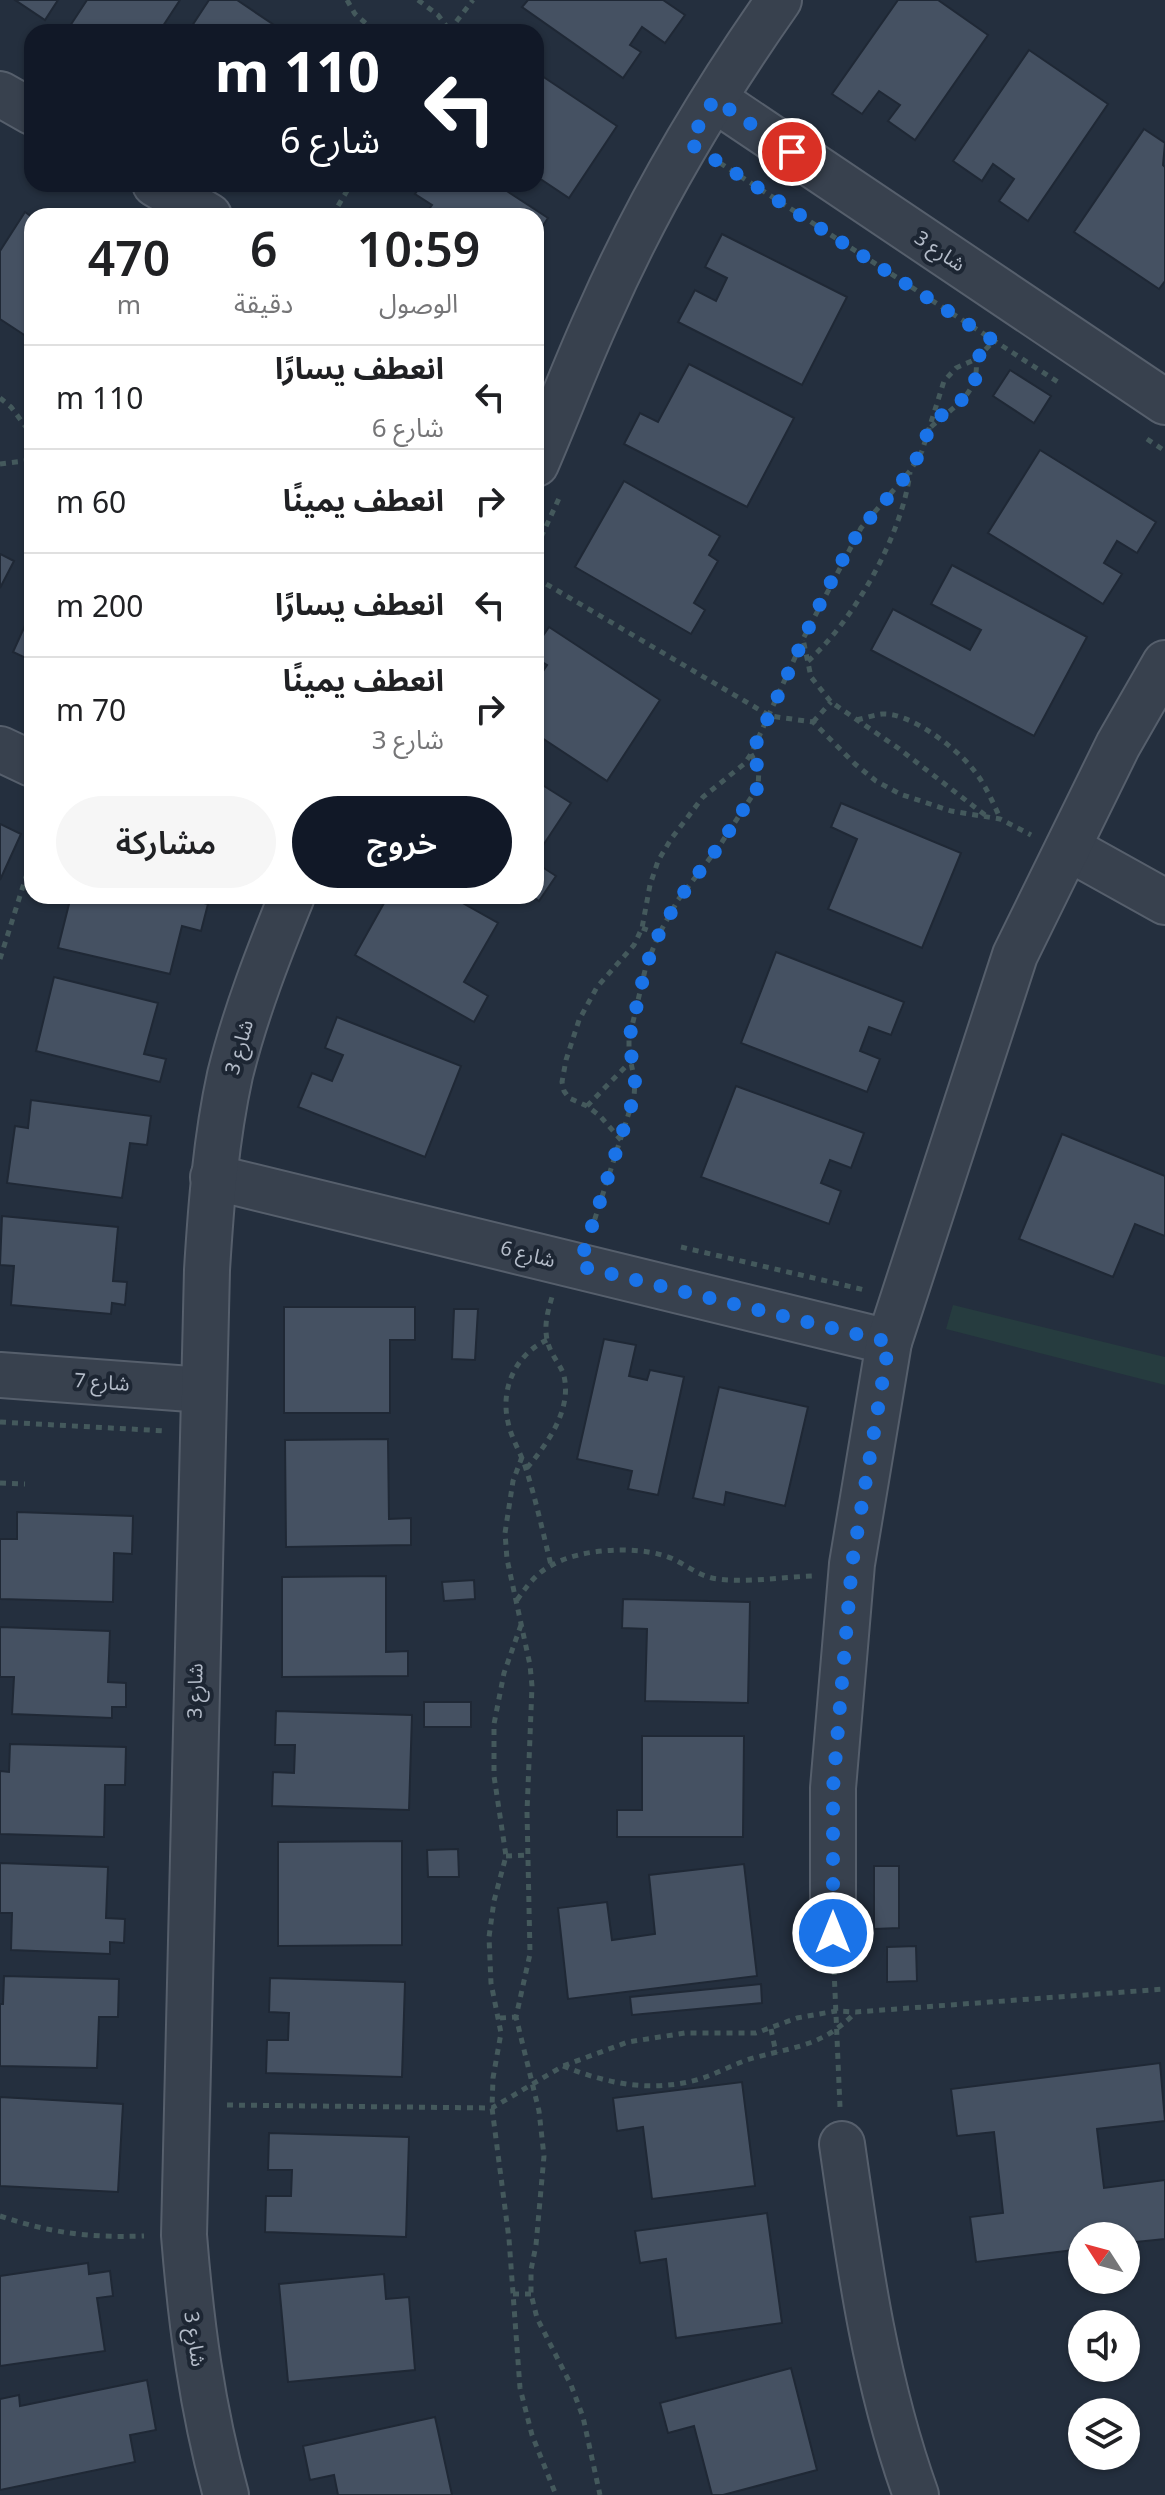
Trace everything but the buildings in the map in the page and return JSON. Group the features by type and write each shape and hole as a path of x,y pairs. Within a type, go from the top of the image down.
{"street":[{"path":"544,429 654,203 714,99 779,0"},
{"path":"0,94 24,108"},
{"name":"شارع 3","path":"714,99 1152,418"},
{"path":"168,192 196,208"},
{"path":"833,1933 833,1788 852,1564 889,1342 1015,955 1034,912 1049,842 1118,745 1165,663"},
{"path":"0,749 24,760"},
{"path":"1049,842 1165,902"},
{"name":"شارع 3","path":"226,2495 192,2336 184,2235 201,1433 213,1177 230,1076 259,976 289,904"},
{"name":"شارع 6","path":"213,1177 889,1342"},
{"name":"شارع 7","path":"0,1375 204,1390"},
{"path":"842,2144 872,2338 888,2408 916,2495"}],"path":[{"path":"347,0 355,14 367,24"},
{"path":"418,0 438,15 444,24"},
{"path":"454,24 473,0"},
{"path":"689,143 1073,391"},
{"path":"621,1140 587,1106 569,1098 564,1091 562,1082 566,1060 587,1003 608,972 634,945 642,928 658,861 671,839 703,797 744,764 751,754 803,639 861,528 910,471 922,451 944,381 956,368 976,359 994,341"},
{"path":"929,429 975,385 976,359"},
{"path":"0,398 24,424"},
{"path":"1152,418 1165,451"},
{"path":"0,464 24,461"},
{"path":"808,661 845,622 895,531 908,492 910,471"},
{"path":"544,583 770,716 813,722 855,764 876,781 900,794 951,811 1000,819 1049,842"},
{"path":"803,639 811,677 831,702 898,748 985,815"},
{"path":"813,722 831,702"},
{"path":"856,721 882,714 898,716 938,738 972,768 1000,819"},
{"path":"526,1468 545,1447 563,1398 563,1374 547,1340 545,1326 548,1311 571,1264 621,1140 634,1097 629,1039 646,966 678,900 720,845 758,787 759,769 751,754"},
{"path":"0,959 24,883"},
{"path":"642,928 659,934"},
{"path":"587,1106 631,1060"},
{"path":"547,1340 533,1347 513,1369 506,1404 508,1424 526,1468 551,1565"},
{"path":"0,1422 201,1433"},
{"path":"522,1457 513,1481 505,1533 507,1559 532,1686 528,1855 530,1954 516,2017 539,2111 544,2156 531,2294 537,2318 571,2385 583,2417 600,2495"},
{"path":"0,1483 25,1484"},
{"path":"517,1601 533,1578 551,1565 612,1550 637,1550 663,1555 687,1564 701,1575 718,1579 813,1576"},
{"path":"521,1625 504,1673 494,1724 494,1776 506,1856 492,1910 489,1937 491,1983 501,2033 493,2078 492,2108 509,2239 520,2388 532,2435 556,2495"},
{"path":"506,1856 528,1855"},
{"path":"833,1933 842,2144"},
{"path":"219,2104 492,2108 563,2066 628,2042 685,2033 756,2033 797,2018 836,2011 1165,1989"},
{"path":"563,2066 619,2084 665,2086 700,2079 756,2057 803,2046 837,2031 856,2012"},
{"path":"500,2018 516,2017"},
{"path":"771,2029 776,2053"},
{"path":"0,2216 71,2235 105,2238 184,2235"},
{"path":"513,2294 531,2294"}],"green space":[{"path":"953,1305 1165,1357 1165,1385 946,1329"}],"route":[{"path":"792,152 714,99 689,143 994,341 976,359 975,385 929,429 922,451 910,471 877,507 848,550 803,639 751,754 759,769 758,787 720,845 678,900 659,934 646,966 629,1039 634,1097 579,1266 889,1342 852,1564 833,1788 833,1933"}]}
